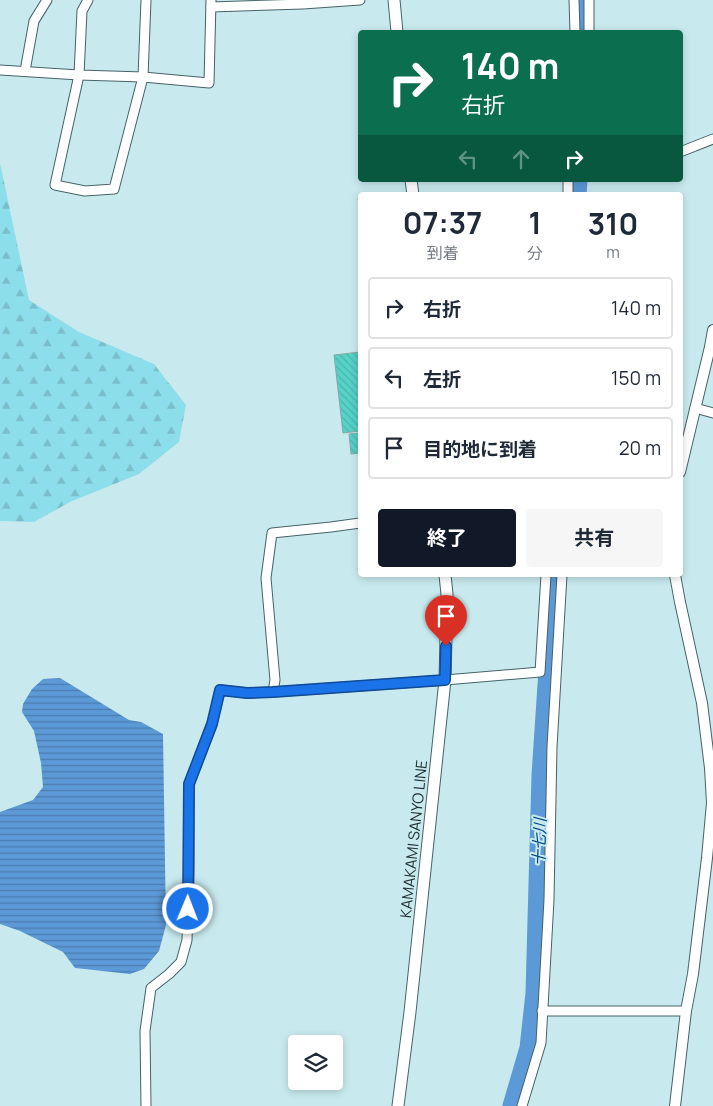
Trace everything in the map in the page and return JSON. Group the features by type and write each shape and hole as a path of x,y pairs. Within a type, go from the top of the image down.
{"main road":[{"path":"394,0 397,30"},
{"name":"KAMAKAMI SANYO LINE","path":"398,1106 412,1002 445,680 445,577"}],"street":[{"path":"25,71 34,21 47,0"},
{"path":"88,0 82,11 79,76 55,185 86,191 114,189 143,77 146,0"},
{"path":"0,70 79,76 143,77 209,84 211,4 360,0"},
{"path":"574,0 574,30"},
{"path":"589,0 589,30"},
{"path":"683,151 713,139"},
{"path":"683,459 713,330"},
{"path":"695,408 713,413"},
{"path":"273,692 275,680 266,578 272,532 358,523"},
{"path":"146,1106 145,1031 152,988 181,962 187,940 189,784 212,724 220,690 247,693 273,692 540,672 546,577"},
{"path":"522,1106 541,1044 549,900 552,747 562,577"},
{"path":"675,577 702,703 710,768 712,804 693,974 686,1011 675,1106"},
{"path":"542,1011 686,1011"}],"green space":[{"path":"0,163 29,300 79,332 154,364 186,405 179,442 139,474 70,502 34,522 0,521"}],"shaded area":[{"path":"60,678 129,720 141,722 163,734 166,925 159,951 144,969 130,974 75,968 63,952 20,931 0,924 0,812 33,800 43,787 41,763 34,731 22,712 23,704 32,689 43,679"}],"building":[{"path":"358,352 358,431 343,433 334,355"},
{"path":"358,433 358,453 351,454 349,434"}],"waterway":[{"name":"十七川","path":"580,0 582,30"},
{"name":"十七川","path":"577,192 578,182"},
{"name":"十七川","path":"512,1106 529,1048 535,993 541,775 556,577"}],"route":[{"path":"188,909 189,784 212,724 220,690 247,693 273,692 445,680 446,646"}]}
